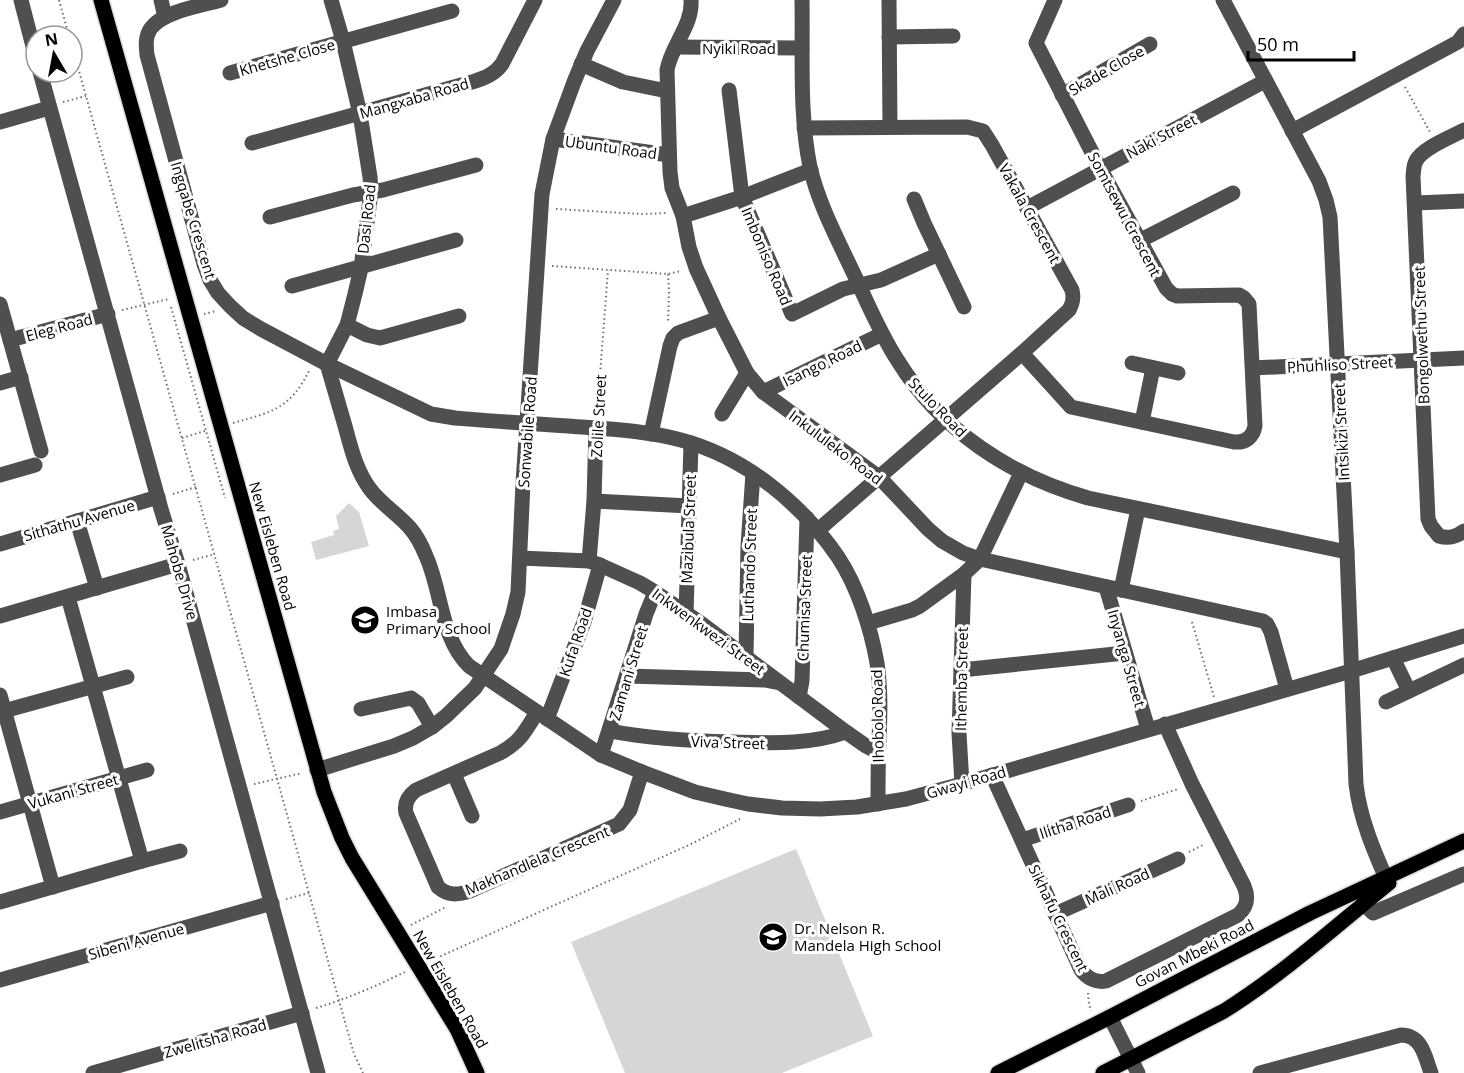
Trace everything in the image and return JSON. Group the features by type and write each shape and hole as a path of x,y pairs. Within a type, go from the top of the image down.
{"main road":[{"name":"New Eisleben Road","path":"101,0 220,426 310,771 342,838 457,1029 477,1073"},
{"name":"Govan Mbeki Road","path":"998,1073 1310,913 1386,881 1407,867 1464,841"},
{"name":"Govan Mbeki Road","path":"1103,1073 1134,1066 1239,1002 1364,903 1386,881"}],"street":[{"path":"21,0 27,24"},
{"path":"160,0 165,17 221,0"},
{"name":"Dasi Road","path":"321,361 347,325 361,268 370,192 370,177 360,114 331,0"},
{"name":"Mangxaba Road","path":"252,143 489,76 502,64 535,0"},
{"name":"Sonwabile Road","path":"310,771 394,746 432,727 475,688 501,649 518,592 542,194 554,139 581,64 614,0"},
{"name":"Inkululeko Road","path":"691,0 690,16 667,70 669,172 672,188 683,214 689,247 696,268 747,373 763,392 879,477 928,529 942,541 963,553 980,559 1259,620 1267,624 1287,688"},
{"name":"Stulo Road","path":"802,0 804,128 811,170 829,220 882,334 898,362 945,418 982,450 1021,473 1065,492 1347,552"},
{"path":"889,0 890,127"},
{"name":"Somtsewu Crescent","path":"1022,353 1071,407 1234,442 1244,441 1252,435 1255,426 1250,308 1247,300 1234,295 1183,297 1172,294 1166,288 1100,168 1036,43 1055,0"},
{"name":"Intsikizi Street","path":"1223,0 1319,181 1330,217 1358,798 1365,828 1386,881"},
{"name":"Khetshe Close","path":"231,73 452,11"},
{"name":"Ingqabe Crescent","path":"165,17 151,28 146,44 147,56 204,264 218,293 243,318 261,329 431,414 527,424"},
{"path":"1292,131 1458,42 1464,34"},
{"path":"889,37 952,36"},
{"name":"Skade Close","path":"1062,95 1150,44"},
{"name":"Nyiki Road","path":"676,47 802,48"},
{"path":"581,64 623,82 667,91"},
{"name":"Naki Street","path":"1027,208 1264,81"},
{"name":"Mahobe Drive","path":"45,84 54,106 108,314 163,496 178,564 240,788 278,902 302,1013 318,1073"},
{"name":"Imboniso Road","path":"729,90 742,197 792,314 843,289 859,286"},
{"path":"0,122 54,106"},
{"name":"Vakala Crescent","path":"804,128 967,127 983,131 1072,290 1073,296 1069,309 1022,353 817,531"},
{"name":"Bongolwethu Street","path":"1464,130 1419,156 1414,165 1428,519 1439,536 1452,538 1464,531"},
{"name":"Ubuntu Road","path":"554,139 669,155"},
{"path":"270,217 476,165"},
{"path":"683,214 742,197 811,170"},
{"path":"1139,241 1233,193"},
{"path":"914,199 964,307"},
{"path":"1416,202 1464,201"},
{"path":"292,286 456,240"},
{"path":"859,286 881,280 939,254"},
{"path":"0,304 41,451"},
{"name":"Eleg Road","path":"10,340 108,314"},
{"path":"347,325 367,336 380,338 459,316"},
{"path":"651,434 673,338 678,333 719,318"},
{"name":"Isango Road","path":"763,392 882,334"},
{"name":"Phuhliso Street","path":"1252,368 1464,358"},
{"name":"Gwayi Road","path":"321,361 360,474 372,491 410,528 419,540 432,570 455,649 469,666 602,755 695,792 748,804 782,808 820,809 906,799 1464,636"},
{"path":"1132,363 1178,373"},
{"path":"1142,422 1153,368"},
{"path":"722,414 747,373"},
{"path":"0,383 21,377"},
{"name":"Ihobolo Road","path":"527,424 630,430 683,440 742,466 791,502 807,518 838,558 849,577 868,623 879,687 878,804"},
{"name":"Zolile Street","path":"594,563 596,428"},
{"name":"Mazibula Street","path":"686,614 691,443"},
{"path":"0,475 34,465"},
{"name":"Luthando Street","path":"746,657 748,546 753,473"},
{"path":"868,623 920,606 964,574 980,559 1021,473"},
{"name":"Sithathu Avenue","path":"0,544 163,496"},
{"path":"594,501 689,506"},
{"name":"Inyanga Street","path":"1138,509 1113,589 1125,653 1148,729"},
{"name":"Chumisa Street","path":"800,697 807,518"},
{"path":"77,521 97,588"},
{"name":"Inkwenkwezi Street","path":"520,558 594,563 656,592 846,732 878,752"},
{"name":"Kufa Road","path":"542,716 580,633 594,563"},
{"path":"0,616 178,564"},
{"name":"Ithemba Street","path":"962,784 959,733 964,574"},
{"name":"Zamani Street","path":"602,755 646,615 656,592"},
{"path":"68,597 142,861"},
{"path":"961,670 1125,653"},
{"path":"1393,658 1409,691"},
{"path":"1386,702 1464,665"},
{"path":"627,676 765,680 780,683"},
{"path":"2,712 127,677"},
{"path":"0,695 2,712 53,887"},
{"path":"361,709 411,698 418,703 432,727"},
{"name":"Makhandlela Crescent","path":"542,716 512,746 412,793 406,803 405,808 442,891 453,894 471,891 619,824 630,810 642,772"},
{"name":"Sikhafu Crescent","path":"992,775 1081,970 1085,976 1101,982 1238,915 1246,903 1246,892 1165,724"},
{"name":"Viva Street","path":"610,731 668,740 784,744 831,737 846,732"},
{"name":"Vukani Street","path":"0,812 147,770"},
{"path":"454,774 472,816"},
{"name":"Ilitha Road","path":"1022,840 1128,805"},
{"path":"0,902 180,851"},
{"name":"Mali Road","path":"1055,914 1178,859"},
{"path":"1364,903 1373,913 1464,873"},
{"name":"Sibeni Avenue","path":"0,980 278,902"},
{"name":"Zwelitsha Road","path":"93,1073 302,1013"},
{"path":"1110,1017 1134,1066"},
{"path":"1260,1073 1401,1035 1413,1038 1419,1043 1431,1073"}],"path":[{"path":"59,0 66,24"},
{"path":"1398,74 1437,145"},
{"path":"83,84 354,1054 363,1073"},
{"path":"54,106 86,96"},
{"path":"540,208 683,214"},
{"path":"538,264 668,274 696,268"},
{"name":"Zolile Street","path":"596,428 608,270"},
{"path":"668,274 668,330 678,333"},
{"path":"108,314 184,295"},
{"path":"190,319 230,306"},
{"path":"182,438 275,410 290,400 321,361"},
{"path":"163,496 196,487"},
{"path":"178,564 215,554"},
{"path":"1188,604 1217,709"},
{"path":"240,788 310,771"},
{"path":"1128,805 1192,784"},
{"path":"430,960 689,846 745,816"},
{"path":"1178,859 1218,837"},
{"path":"278,902 309,893"},
{"path":"397,931 441,910 447,906 453,894"},
{"path":"302,1013 339,1001 405,972"}],"shaded area":[{"path":"349,503 359,512 369,546 316,560 311,542 334,535 333,531 339,529 336,516"},
{"path":"796,849 873,1036 782,1073 625,1073 571,942"}],"place":[{"name":"Imbasa Primary School","path":"365,620"},
{"name":"Dr. Nelson R. Mandela High School","path":"773,937"}]}
